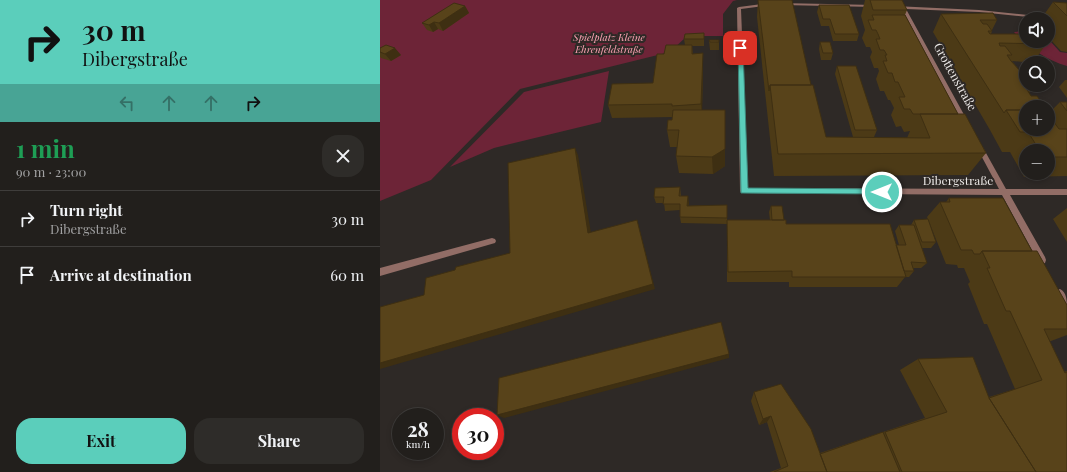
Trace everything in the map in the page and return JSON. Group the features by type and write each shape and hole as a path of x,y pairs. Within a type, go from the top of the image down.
{"street":[{"name":"Dibergstraße","path":"880,6 762,4 739,8 744,191 1067,192"},
{"path":"887,6 979,11 1067,20"},
{"name":"Grottenstraße","path":"903,7 970,131"},
{"path":"974,138 1045,266"},
{"path":"380,272 492,241"},
{"path":"1056,286 1067,306"}],"green space":[{"name":"Spielplatz Kleine Ehrenfeldstraße","path":"380,0 737,0 733,1 723,14 723,36 687,36 670,52 520,89 431,180 380,201"},
{"path":"1014,32 1019,32 1019,37"},
{"path":"1055,46 1060,52 1067,53 1067,66 1055,61 1055,56 1044,56 1032,48 1055,48"},
{"path":"609,71 601,122 494,148 450,167 524,92"}],"building":[{"path":"758,0 792,0 811,85 770,85 769,91"},
{"path":"870,0 902,0 907,10 873,10"},
{"path":"1053,2 1067,3 1067,16"},
{"path":"454,3 465,6 439,23 434,22 429,25 422,23"},
{"path":"819,5 849,5 859,34 835,34 830,19 823,19"},
{"path":"993,13 997,20 980,20 983,24 987,24 992,31 988,31 990,34 1019,34 1019,43 999,43 1000,46 1005,46 1012,55 1007,55 1019,70 1019,92 1028,92 1031,96 1037,96 1040,100 1019,100 1019,110 1006,110 1004,113 941,14"},
{"path":"872,15 905,15 958,114 913,114 910,109 904,109 899,97 905,97 898,82 895,82 892,73 888,73 883,61 887,61 885,55 887,55 884,50 880,50 876,39 880,39 878,34 876,30 872,30 868,20 874,20"},
{"path":"704,33 704,39 684,39 685,34"},
{"path":"709,40 719,40 719,42 710,42"},
{"path":"820,42 830,42 833,53 823,53"},
{"path":"386,45 395,48 385,54 380,52 380,48"},
{"path":"666,45 692,45 692,54 703,53 701,104 672,106 672,104 608,105 612,84 653,83 657,54 664,54"},
{"path":"837,66 856,66 877,130 855,130"},
{"path":"770,85 813,85 826,137 930,138 920,114 965,114 986,153 778,154"},
{"path":"1060,102 1067,102 1067,111"},
{"path":"673,110 725,110 725,149 712,157 676,156 679,130 667,130 668,120 672,120"},
{"path":"1006,110 1019,110 1019,130"},
{"path":"1055,124 1059,129 1067,129 1067,157 1055,157 1055,144 1036,144 1031,136 1055,136"},
{"path":"575,148 588,233 637,220 653,284 380,363 380,307 424,295 426,278 455,270 456,267 510,253 508,163"},
{"path":"680,187 679,196 688,196 687,206 727,205 727,218 680,217 680,204 663,204 664,197 654,197 655,188"},
{"path":"949,198 1003,198 1032,251 982,251 980,254 974,254 972,250 961,250 940,202 950,202"},
{"path":"771,206 782,206 784,220 772,220"},
{"path":"928,219 936,242 922,242 914,220"},
{"path":"727,220 786,220 786,224 890,224 906,277 792,277 792,271 728,272"},
{"path":"899,225 914,225 927,263 911,262 914,271 904,271 896,245 906,245"},
{"path":"982,251 1037,251 1067,305 1067,329 1044,329 1065,373 1067,372 1067,472 1036,472 989,398 1042,380 1010,311 1006,311 987,268 990,268"},
{"path":"721,322 729,354 504,413 504,408 497,408 499,378"},
{"path":"973,357 989,398 1036,472 902,472 885,432 947,412 918,359"},
{"path":"781,384 811,429 827,472 774,472 788,466 771,416 763,419 754,392"},
{"path":"883,432 900,472 827,472 820,454"}],"route":[{"path":"740,48 744,191 882,192"}]}
